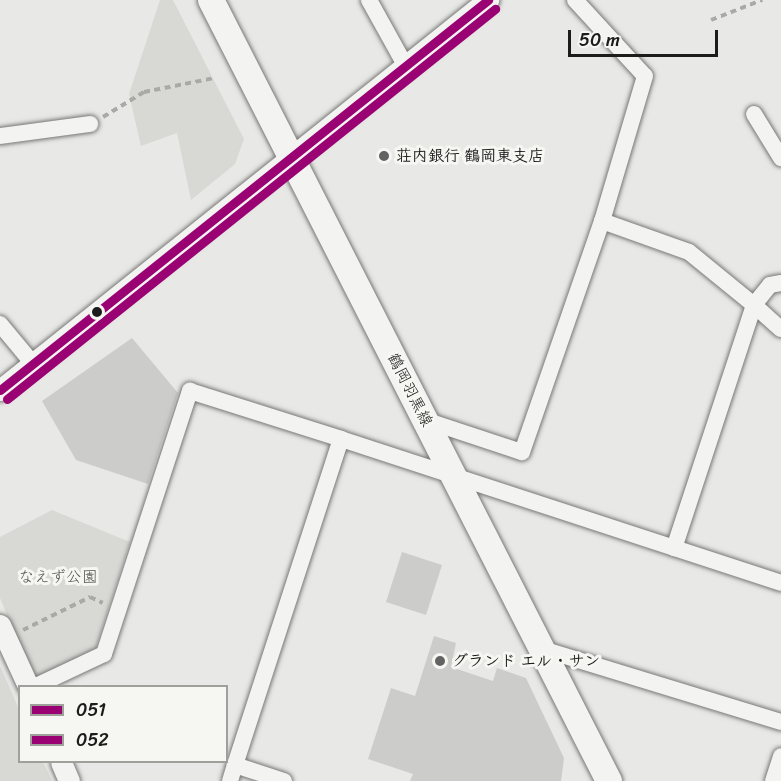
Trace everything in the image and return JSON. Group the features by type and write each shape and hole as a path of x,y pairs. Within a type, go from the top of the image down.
{"main road":[{"name":"鶴岡羽黒線","path":"211,0 609,781"}],"street":[{"path":"369,0 405,65"},
{"path":"0,390 488,0"},
{"path":"425,420 522,452 602,221 645,76 575,0"},
{"path":"754,114 781,158"},
{"path":"0,136 90,124"},
{"path":"602,221 689,252 754,304 781,329"},
{"path":"674,548 754,304 770,285 781,283"},
{"path":"0,324 34,365"},
{"path":"40,685 104,654 190,391 781,583"},
{"path":"284,781 232,773 341,440"},
{"path":"9,629 27,685"},
{"path":"542,649 781,722"},
{"path":"773,781 781,756"},
{"path":"61,763 69,781"}],"path":[{"path":"711,20 762,0"},
{"path":"90,124 144,92 214,78"},
{"path":"9,629 90,597 119,609"}],"shaded area":[{"path":"160,0 173,0 244,139 235,164 191,200 177,133 141,146 129,94"},
{"name":"なえず公園","path":"52,510 130,542 95,650 33,679 0,598 0,537"},
{"path":"0,666 18,707 18,763 43,763 52,781 0,781"}],"building":[{"path":"132,338 178,393 148,484 76,460 42,401"},
{"path":"402,552 442,565 426,615 386,602"},
{"name":"グランド エル・サン","path":"434,636 456,643 451,667 493,681 497,668 526,678 564,758 561,781 410,781 413,774 368,759 391,688 415,696"}],"transit line":[{"name":"051","path":"0,390 488,0"},
{"name":"052","path":"7,399 495,9"}],"place":[{"name":"荘内銀行 鶴岡東支店","path":"384,156"},
{"name":"グランド エル・サン","path":"440,661"}]}
